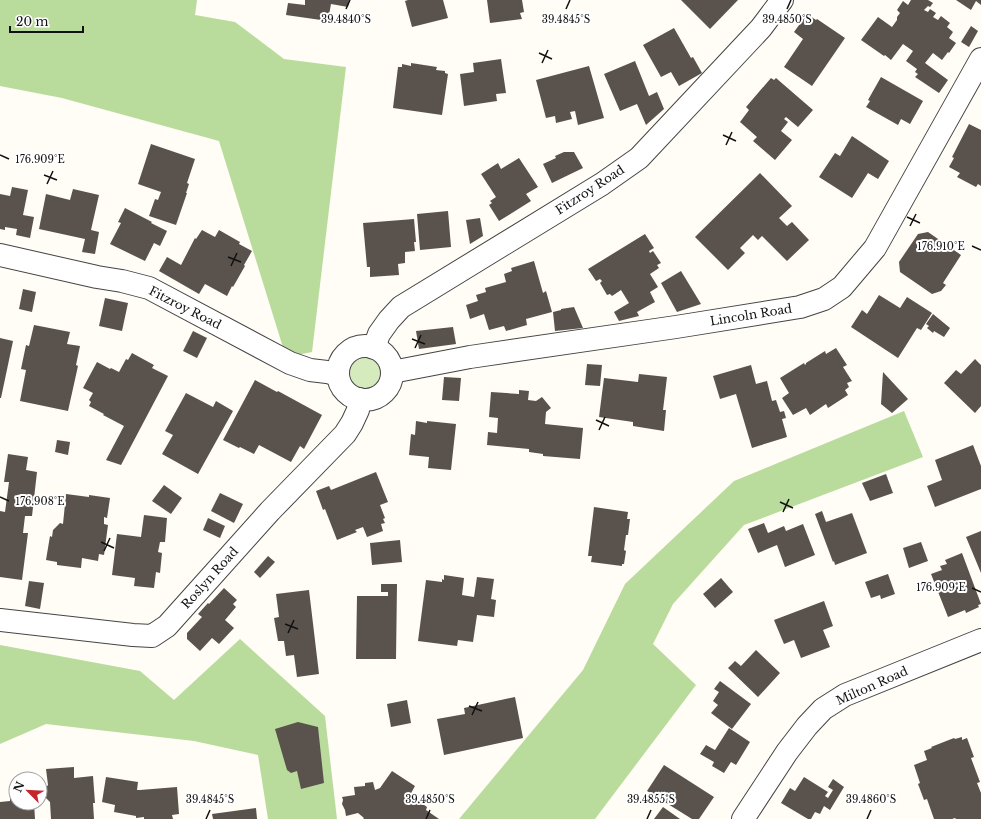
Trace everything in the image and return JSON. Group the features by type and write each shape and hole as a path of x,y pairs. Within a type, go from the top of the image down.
{"street":[{"name":"Fitzroy Road","path":"374,348 379,334 401,307 602,184 638,158 761,28 782,0"},
{"name":"Lincoln Road","path":"392,372 470,358 800,307 824,299 842,287 874,248 981,59"},
{"name":"Fitzroy Road","path":"0,255 97,278 122,281 148,288 290,363 310,370 338,375"},
{"path":"365,346 374,348 381,352 390,364 392,372 388,388 382,394 367,400 351,396 340,383 338,375 342,360 348,352 356,348 365,346"},
{"name":"Roslyn Road","path":"0,620 152,636 167,626 270,511 345,434 358,410 359,399"},
{"name":"Milton Road","path":"742,819 787,752 807,726 823,709 845,695 981,640"}],"green space":[{"path":"0,0 197,0 195,15 235,22 284,59 346,67 312,352 286,357 219,141 62,98 0,86"},
{"path":"363,357 369,357 379,364 382,373 381,379 375,386 369,389 363,389 353,382 350,376 350,370 357,360"},
{"path":"904,411 923,457 744,525 673,604 653,644 696,685 595,819 459,819 583,670 625,584 734,481"},
{"path":"240,639 325,716 337,819 268,819 258,755 194,741 46,724 0,744 0,645 140,671 174,700"}],"building":[{"path":"305,0 349,0 348,7 331,4 328,21 286,15 288,3 305,5"},
{"path":"443,0 448,18 412,27 405,1"},
{"path":"487,0 522,0 524,12 520,13 522,19 490,23"},
{"path":"681,0 738,0 710,29"},
{"path":"911,0 928,0 933,3 930,7 928,6 924,10 928,12 930,9 936,13 933,17 938,20 941,16 950,23 947,27 953,32 949,38 956,43 949,53 948,52 942,60 933,53 925,63 948,80 939,93 915,77 918,74 915,72 917,69 906,61 913,51 903,44 891,60 861,40 878,17 892,27 900,13 897,10 903,1 908,5"},
{"path":"956,0 981,0 981,5 976,1 971,10"},
{"path":"807,14 845,38 812,86 784,67 803,39 794,32"},
{"path":"971,26 978,31 969,47 961,42"},
{"path":"674,28 691,58 693,57 702,73 679,86 671,72 661,77 643,45"},
{"path":"501,59 506,93 496,94 497,101 464,106 460,74 474,72 473,63"},
{"path":"635,61 649,96 657,92 664,109 646,125 637,104 620,111 604,74"},
{"path":"411,63 437,67 436,70 445,71 445,73 448,74 442,115 393,108 398,67 402,67 402,64 411,66"},
{"path":"589,66 604,118 578,125 575,111 570,112 572,119 556,123 555,116 546,118 536,80"},
{"path":"881,77 923,101 910,124 901,119 898,125 866,107 870,101 868,100"},
{"path":"771,78 774,80 776,78 813,110 798,127 786,117 784,119 788,122 781,131 792,140 775,160 753,141 757,137 740,122 749,110 746,107"},
{"path":"969,124 981,130 981,186 978,184 976,187 957,177 960,173 949,167 954,158 952,157"},
{"path":"852,136 889,161 878,179 868,173 852,198 819,177 835,153 840,156"},
{"path":"151,144 195,159 187,183 189,184 187,193 176,225 149,216 155,199 158,200 161,192 138,184"},
{"path":"564,152 574,152 583,168 552,183 543,164 556,158 555,156"},
{"path":"519,158 538,187 526,194 531,201 499,221 489,205 492,203 490,201 496,197 481,174 498,163 501,169"},
{"path":"760,173 792,206 779,218 787,226 792,222 809,240 787,261 762,236 758,240 753,235 740,248 745,253 728,270 695,237"},
{"path":"12,187 28,190 23,215 34,217 30,238 16,235 17,229 5,227 5,230 0,229 0,194 10,196"},
{"path":"73,189 99,195 91,230 99,232 95,254 82,252 85,239 39,229 46,194 70,200"},
{"path":"125,208 167,231 160,246 154,243 145,261 110,244 121,223 118,222"},
{"path":"448,211 451,247 420,250 417,214"},
{"path":"480,218 483,236 470,244 466,220"},
{"path":"414,219 416,242 414,242 415,251 405,252 405,263 398,264 399,275 370,277 370,267 367,267 363,223"},
{"path":"202,230 215,237 219,230 252,251 227,296 205,284 199,294 159,271 167,257 181,265 195,238 196,239"},
{"path":"928,232 961,255 943,283 946,285 941,291 932,294 900,272 899,262 918,234"},
{"path":"645,234 654,248 649,251 650,253 653,251 661,263 657,265 659,268 650,274 658,287 650,292 655,302 637,312 639,316 619,321 614,312 629,303 621,290 612,296 610,294 607,295 600,283 602,281 600,279 596,281 588,269"},
{"path":"534,261 543,293 546,291 552,312 526,319 527,325 506,331 504,326 489,330 484,314 470,319 466,305 478,301 476,295 486,292 485,288 506,282 504,274 512,271 511,268"},
{"path":"681,271 701,304 677,312 661,283"},
{"path":"23,289 36,292 32,312 19,309"},
{"path":"879,295 900,308 907,297 932,313 921,330 917,328 898,358 851,327 862,310 867,314"},
{"path":"105,298 128,303 122,331 99,326"},
{"path":"574,307 583,328 555,331 553,312"},
{"path":"933,314 950,328 944,337 934,331 933,333 927,328 929,326 926,324"},
{"path":"34,325 70,332 67,344 80,346 76,365 78,366 68,411 20,401 26,370 21,369 26,345 29,346"},
{"path":"453,327 456,344 419,349 416,331"},
{"path":"193,331 207,338 197,358 183,351"},
{"path":"0,338 13,341 1,398 0,398"},
{"path":"836,348 847,365 843,367 852,381 847,383 849,387 845,390 848,395 828,408 826,404 810,415 806,408 793,415 782,398 789,393 780,378 804,363 805,365 825,351 826,354"},
{"path":"132,353 154,365 152,368 168,376 121,465 106,460 124,426 89,406 91,402 89,400 93,393 83,388 97,362 119,372 126,359 128,360"},
{"path":"975,359 981,365 981,406 975,413 944,383 956,370 961,374"},
{"path":"587,364 602,365 600,386 585,385"},
{"path":"751,365 756,384 767,381 772,401 776,400 780,412 784,411 786,418 782,419 787,437 752,448 736,394 720,399 713,376"},
{"path":"883,372 908,399 892,413 881,404"},
{"path":"639,374 667,377 663,410 666,410 664,431 633,426 633,422 599,417 604,378 638,382"},
{"path":"444,377 461,378 459,401 442,400"},
{"path":"255,380 322,415 304,449 300,446 291,462 259,445 254,454 223,440"},
{"path":"519,390 529,391 528,400 536,401 542,397 551,408 546,412 545,424 583,428 580,459 543,456 543,454 529,452 529,449 487,445 488,432 497,433 498,418 489,417 491,392 519,394"},
{"path":"186,393 213,407 216,401 233,411 198,474 162,454 173,435 165,431"},
{"path":"416,421 456,424 451,470 428,468 429,457 409,455 411,434 415,435"},
{"path":"57,440 70,442 68,455 55,452"},
{"path":"973,445 981,466 981,489 935,507 927,486 942,480 935,460"},
{"path":"8,454 28,457 26,470 37,472 32,516 25,516 23,533 28,533 22,580 0,577 0,511 5,512 9,482 4,482"},
{"path":"376,472 388,502 380,505 385,518 383,519 385,523 381,524 383,531 367,537 363,527 355,530 357,532 337,540 316,491 329,486 331,490"},
{"path":"886,474 893,493 870,501 862,483"},
{"path":"164,485 182,498 171,514 152,501"},
{"path":"220,493 243,504 234,523 211,511"},
{"path":"66,494 110,498 107,518 104,517 104,524 108,525 104,555 99,554 98,561 82,558 81,568 57,565 57,562 46,560 50,536 52,537 53,530 60,523 63,524"},
{"path":"594,507 628,512 627,519 630,519 624,550 626,551 624,564 622,564 622,566 591,562 592,556 588,556"},
{"path":"822,511 826,522 852,513 867,553 835,565 815,514"},
{"path":"144,515 167,518 165,542 160,542 158,552 162,553 160,573 156,572 154,588 134,586 135,578 112,575 117,534 141,537"},
{"path":"208,518 225,526 220,538 203,530"},
{"path":"764,523 768,533 784,526 786,531 803,524 815,555 785,567 777,545 758,553 748,529"},
{"path":"981,531 981,573 966,537"},
{"path":"400,540 402,562 372,565 370,543"},
{"path":"921,542 928,561 909,568 903,548"},
{"path":"962,553 981,604 978,605 979,607 966,613 965,610 948,617 931,574 942,570 940,566 947,564 945,560"},
{"path":"268,556 275,562 260,578 254,572"},
{"path":"888,574 895,594 881,599 880,595 871,598 865,582"},
{"path":"444,575 464,578 462,595 474,597 477,577 494,579 491,599 496,600 494,617 477,615 473,642 458,640 457,646 418,641 426,580 442,582 442,579 444,580"},
{"path":"721,578 733,592 715,608 703,594"},
{"path":"29,581 44,583 40,609 25,606"},
{"path":"381,584 397,584 396,659 356,659 357,596 388,596 388,592 381,592"},
{"path":"224,588 237,600 233,604 236,607 225,620 234,628 219,644 212,638 200,651 187,639 187,633 202,617 198,614"},
{"path":"309,590 319,674 297,677 294,655 286,656 284,641 278,641 274,618 279,617 276,594"},
{"path":"824,601 833,626 823,630 830,647 801,658 794,640 784,644 774,620"},
{"path":"756,650 780,673 758,697 728,668 735,661 741,666"},
{"path":"720,681 751,704 732,729 711,713 718,705 713,701 719,692 714,689"},
{"path":"515,697 523,738 444,755 437,719 465,714 464,708"},
{"path":"407,700 411,723 391,727 387,704"},
{"path":"298,722 318,727 324,783 301,789 297,771 291,773 287,770 275,729"},
{"path":"729,728 750,742 736,765 731,762 724,773 712,766 714,762 700,754 706,745 715,750"},
{"path":"962,737 962,740 967,738 974,757 971,758 980,782 977,783 981,793 981,819 934,819 927,799 924,800 918,784 920,783 914,765 927,760 924,751 954,738"},
{"path":"664,765 714,797 699,819 692,819 647,791"},
{"path":"74,767 74,778 93,776 95,803 93,803 94,819 51,819 50,802 48,800 48,771 46,771 46,769"},
{"path":"392,771 415,786 410,795 427,807 426,810 439,819 363,819 364,818 358,813 346,816 342,804 342,797 355,795 354,787 365,786 365,783 373,782 375,790 380,788"},
{"path":"106,777 138,782 137,790 177,787 179,814 172,815 173,819 144,819 144,817 136,818 136,816 114,812 115,805 102,802"},
{"path":"804,777 828,792 825,796 828,798 833,790 828,787 833,779 844,787 830,810 824,806 820,814 815,812 811,819 808,819 781,803 790,788 795,791"},
{"path":"8,801 8,811 34,811 35,819 0,819 0,802"},
{"path":"663,807 680,819 654,819"},
{"path":"256,808 257,819 213,819 212,814"}]}
